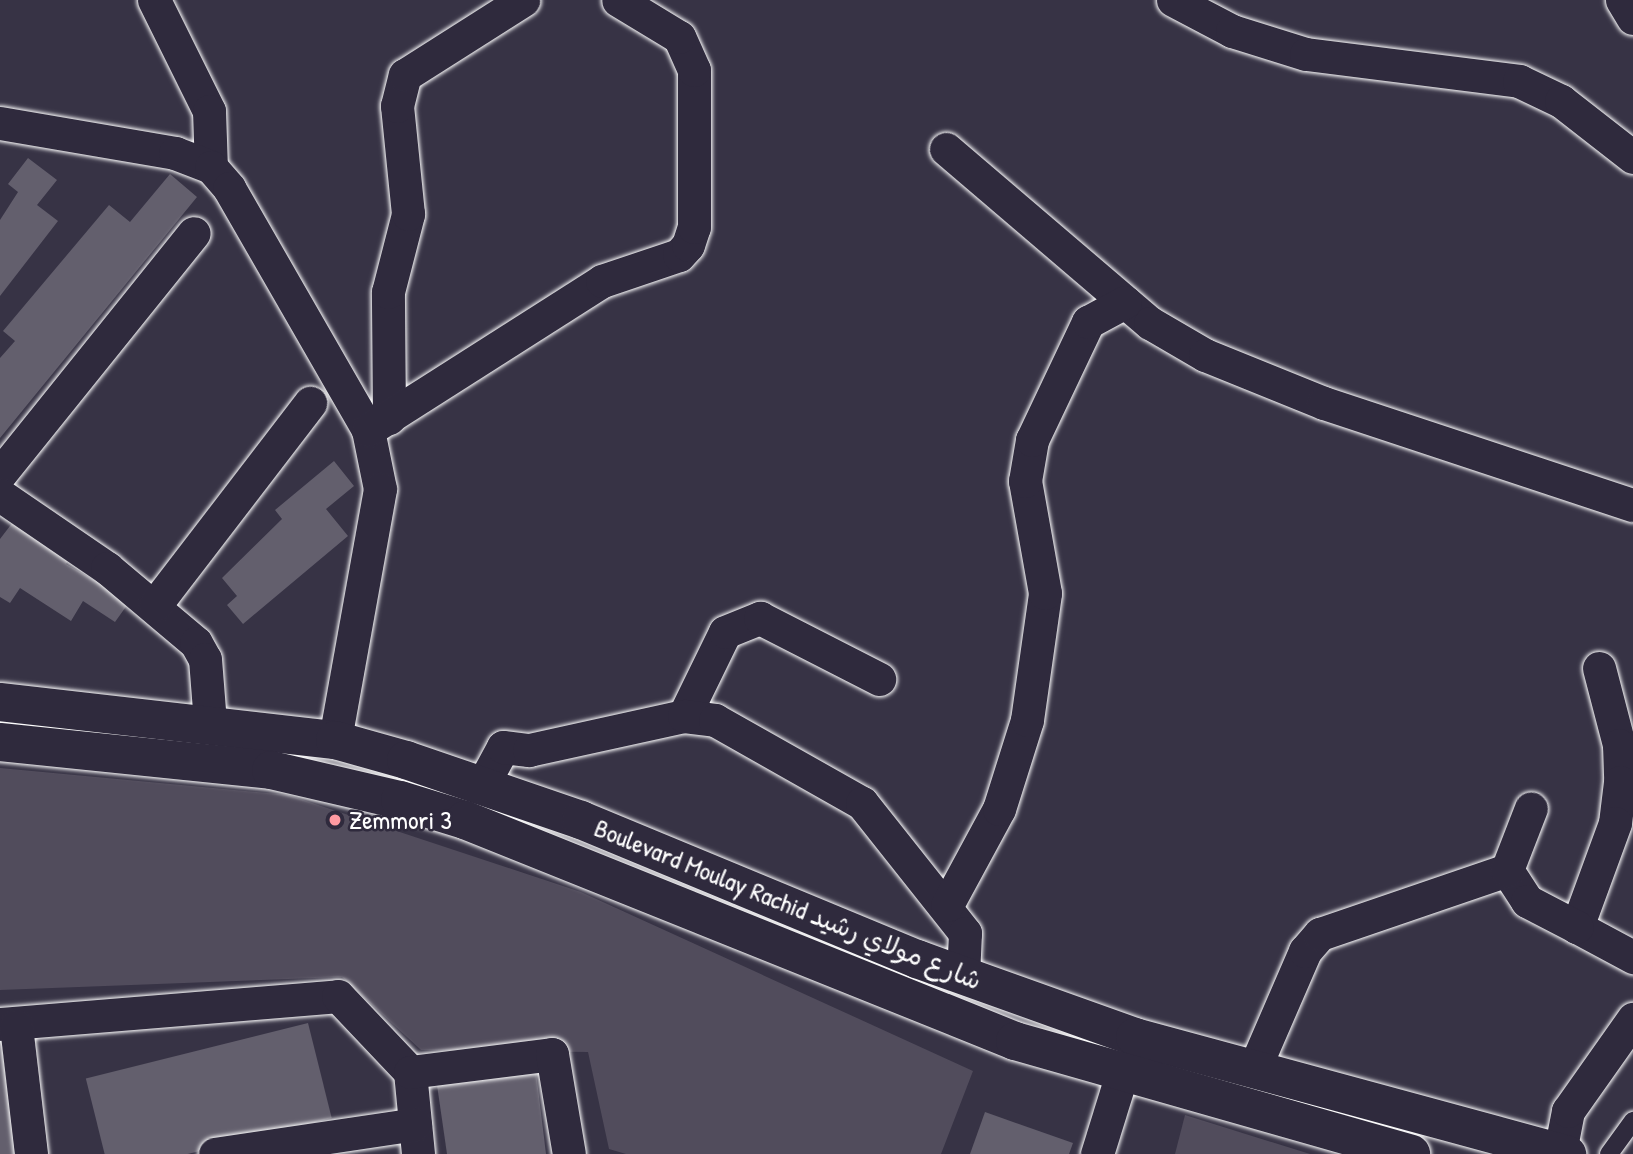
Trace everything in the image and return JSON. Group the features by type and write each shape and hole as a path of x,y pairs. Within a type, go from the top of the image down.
{"main road":[{"name":"Boulevard Moulay Rachid شارع مولاي رشيد","path":"0,702 210,723 335,740 483,784 963,975 1135,1037 1563,1153"},
{"name":"Boulevard Moulay Rachid شارع مولاي رشيد","path":"0,742 271,769 400,800 478,825 1015,1041 1410,1154"}],"street":[{"path":"154,0 209,111 211,167"},
{"path":"335,740 380,489 379,424 388,292 408,214 397,106 405,75 523,0"},
{"path":"379,424 601,281 679,255 688,244 694,227 694,71 679,37 618,0"},
{"path":"1173,0 1232,31 1306,54 1520,81 1561,101 1633,157"},
{"path":"1622,0 1633,19"},
{"path":"0,123 174,153 211,167 229,188 379,424"},
{"path":"946,149 1125,302 1205,355 1324,403 1633,505"},
{"path":"0,474 194,233"},
{"path":"947,905 999,809 1027,720 1045,593 1025,481 1032,440 1088,322 1125,302"},
{"path":"155,605 310,403"},
{"path":"0,495 155,605 205,659 210,723"},
{"path":"684,716 724,632 760,618 879,679"},
{"path":"1577,927 1624,811 1619,745 1599,668"},
{"path":"483,784 503,747 529,750 684,716 715,720 847,791 947,905 965,933 963,975"},
{"path":"1254,1069 1305,951 1320,934 1507,870 1531,808"},
{"path":"1507,870 1527,901 1633,957"},
{"path":"31,1154 8,1025 324,994 347,1002 410,1072 417,1139 215,1154"},
{"path":"1563,1153 1568,1111 1633,1019"},
{"path":"410,1072 552,1054 569,1154"},
{"path":"1097,1154 1122,1073"}],"lane":[{"path":"1609,1154 1633,1121"}],"shaded area":[{"path":"0,768 288,795 581,892 973,1071 941,1154 626,1154 609,1149 588,1052 421,1050 342,977 0,990"},
{"path":"1185,1115 1310,1154 1175,1154"}],"building":[{"path":"28,158 57,180 37,205 58,221 0,296 0,220 18,192 8,184"},
{"path":"170,174 197,197 0,438 0,358 15,341 3,331 109,205 130,222"},
{"path":"334,461 354,486 326,509 348,536 243,624 227,605 237,596 222,578 282,519 275,510"},
{"path":"13,522 69,559 66,564 130,601 115,622 83,601 71,621 20,588 10,603 0,597 0,539"},
{"path":"308,1023 332,1118 188,1154 105,1154 86,1078"},
{"path":"0,1040 5,1040 17,1154 0,1154"},
{"path":"535,1064 546,1154 447,1154 436,1078"},
{"path":"985,1112 1073,1143 1069,1154 970,1154"}],"place":[{"name":"Zemmori 3","path":"335,820"}]}
